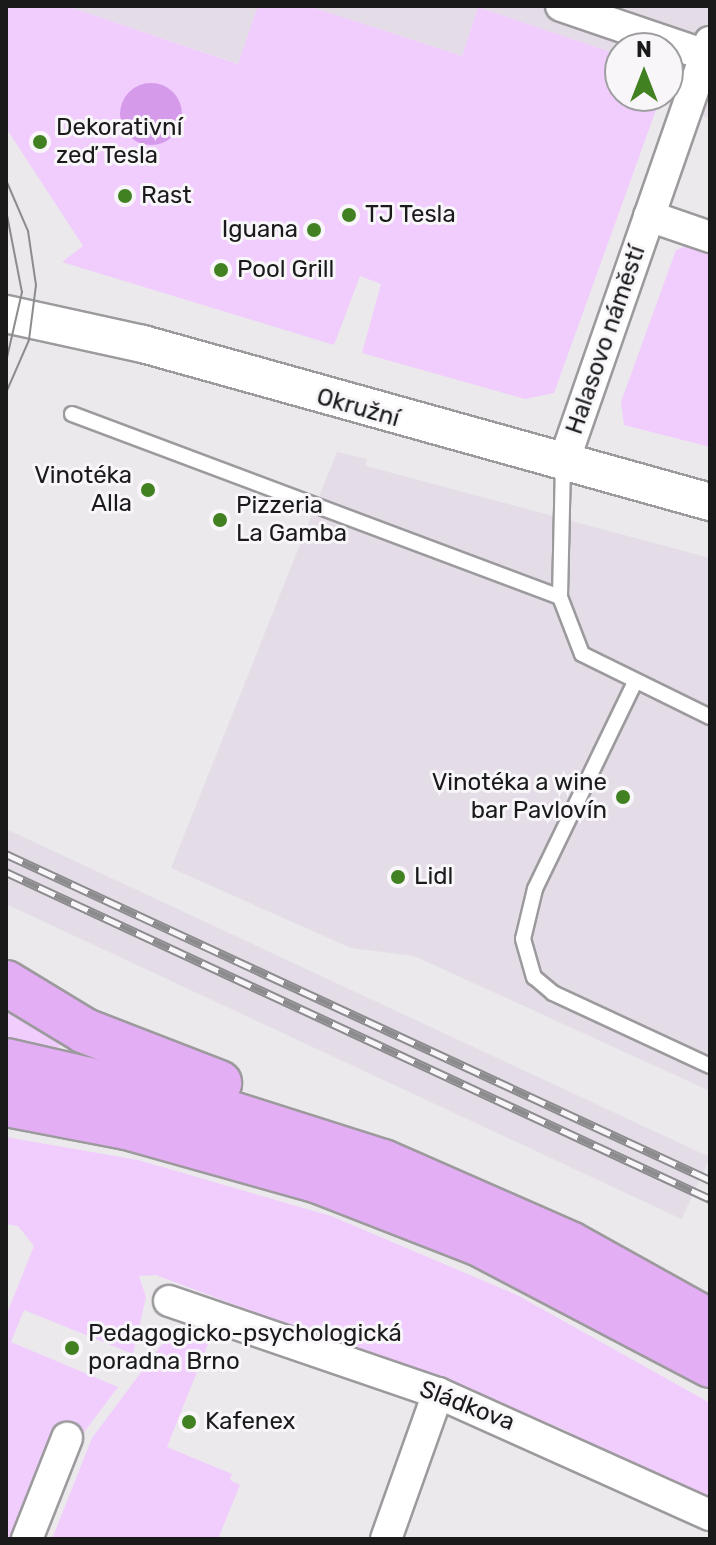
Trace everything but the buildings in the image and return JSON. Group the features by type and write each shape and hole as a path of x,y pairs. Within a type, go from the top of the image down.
{"highway":[{"path":"6,983 85,1031 356,1137 442,1186 570,1244 710,1322"},
{"path":"6,1061 216,1109 442,1186"},
{"path":"6,1104 174,1138 329,1185 478,1243 710,1365"}],"street":[{"name":"Halasovo náměstí","path":"561,6 708,48 563,464"},
{"name":"Halasovo náměstí","path":"649,216 710,237"},
{"name":"Okružní","path":"6,314 143,344 563,464 710,502"},
{"name":"Sládkova","path":"169,1301 438,1393 710,1515"},
{"path":"386,1539 438,1393"},
{"path":"27,1539 67,1438"}],"lane":[{"path":"72,414 560,597"},
{"path":"563,464 560,597 582,654 710,717"},
{"path":"635,682 535,889 523,939 534,977 553,993 710,1066"}],"shaded area":[{"name":"TJ Tesla","path":"6,6 67,6 238,64 258,6 309,6 462,56 478,7 604,50 604,112 655,112 554,393 525,399 362,353 381,284 360,276 334,345 62,262 83,246 6,128"},
{"path":"67,6 258,6 239,64"},
{"path":"309,6 710,6 710,119 684,107 684,32 604,32 604,50 478,7 462,56"},
{"path":"151,83 173,92 182,114 173,136 151,145 129,136 120,114 129,92"},
{"path":"689,245 710,247 710,447 624,425 621,402 676,250"},
{"path":"337,452 367,459 366,466 710,558 710,1091 414,956 351,948 171,868"},
{"path":"6,829 710,1157 681,1219 6,904"},
{"path":"6,1000 64,1040 58,1049 6,1039"},
{"path":"6,1137 138,1160 331,1216 517,1295 710,1403 710,1505 563,1429 156,1275 139,1276 146,1297 133,1354 24,1310 11,1342 118,1387 82,1435 59,1426 14,1539 6,1539 6,1316 34,1246 18,1226 6,1224"},
{"path":"174,1328 210,1339 167,1447 232,1474 230,1480 240,1485 218,1539 52,1539 92,1438"}],"tram line":[{"path":"6,180 28,231 36,285 29,340 6,393"},
{"path":"6,210 22,292 6,362"}],"railway":[{"path":"6,854 710,1180"},
{"path":"6,872 710,1199"}],"place":[{"name":"Dekorativní zeď Tesla","path":"40,142"},
{"name":"Rast","path":"125,196"},
{"name":"TJ Tesla","path":"349,215"},
{"name":"Iguana","path":"314,230"},
{"name":"Pool Grill","path":"221,270"},
{"name":"Vinotéka Alla","path":"148,490"},
{"name":"Pizzeria La Gamba","path":"220,520"},
{"name":"Vinotéka a wine bar Pavlovín","path":"623,797"},
{"name":"Lidl","path":"398,877"},
{"name":"Pedagogicko-psychologická poradna Brno","path":"72,1348"},
{"name":"Kafenex","path":"189,1422"}]}
